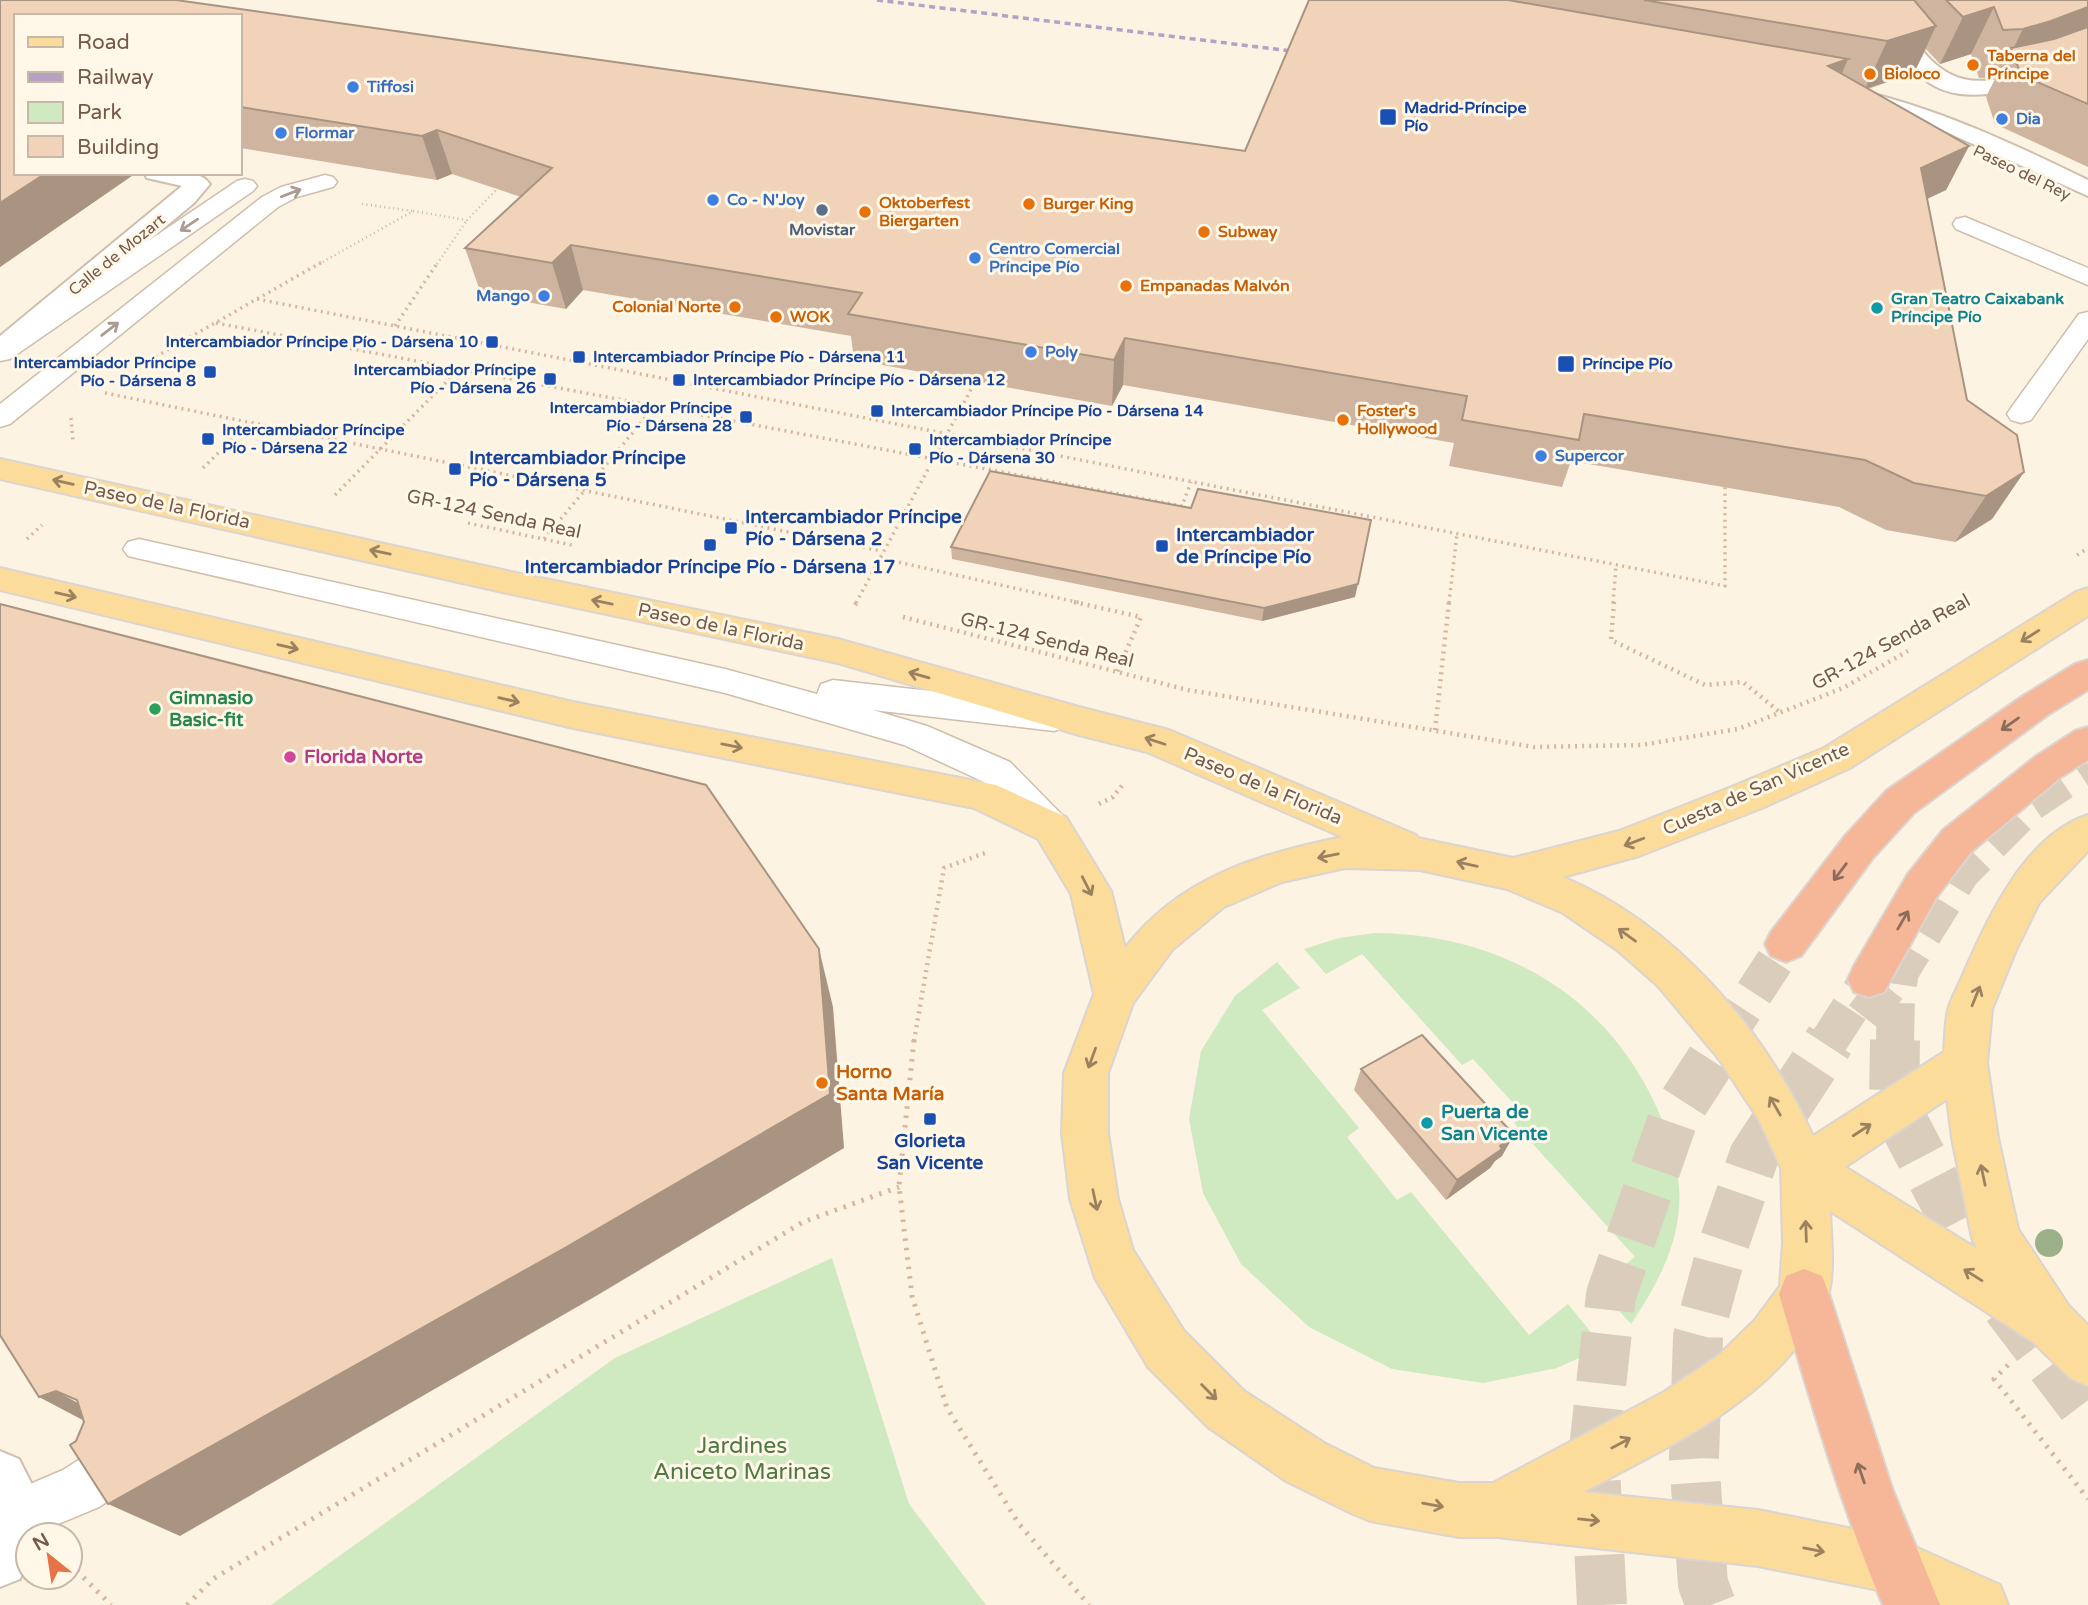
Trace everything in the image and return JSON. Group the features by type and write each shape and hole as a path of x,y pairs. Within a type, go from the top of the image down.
{"highway":[{"path":"1786,944 1859,847 1900,802 2036,705 2088,673"},
{"path":"1870,979 1922,886 1956,841 2049,767 2088,741"},
{"path":"1804,1294 1839,1410 1903,1585"}],"main road":[{"name":"Paseo de la Florida","path":"0,469 507,582 838,651 1079,721 1156,740 1420,854"},
{"path":"0,579 573,715 982,795 1052,828 1091,891 1115,994"},
{"name":"Cuesta de San Vicente","path":"1513,874 1625,845 1748,797 1837,758 2088,600"},
{"path":"2051,1324 1996,1238 1975,1138 1965,1063 1970,1009 2024,891 2066,846 2088,830"},
{"path":"1497,1510 1682,1410 1737,1373 1773,1338 1804,1294 1807,1243 1804,1168 1776,1106 1735,1045 1672,973 1632,938 1577,901 1513,874 1420,854 1345,852 1275,867 1210,895 1157,938 1115,994 1086,1073 1085,1133 1094,1199 1112,1261 1166,1349 1226,1409 1306,1462 1370,1494 1459,1510 1497,1510 1758,1538 1903,1585 1980,1605"},
{"path":"1804,1168 1965,1063"},
{"path":"1804,1168 2051,1324 2088,1360"}],"street":[{"path":"1874,0 1932,75 1955,85 1985,87 2011,83 2088,54"},
{"name":"Paseo del Rey","path":"1932,75 1931,91 1942,113 1961,128"},
{"name":"Paseo del Rey","path":"2088,188 1961,128 1879,101 1824,92 1935,130 2088,205"},
{"name":"Calle de Mozart","path":"0,351 186,198 198,184 169,175"}],"lane":[{"path":"9,410 270,202 289,192 325,182"},
{"path":"0,351 245,186"},
{"path":"1965,224 2088,276"},
{"path":"2021,414 2088,320"},
{"path":"139,549 725,681 915,735 997,772 1052,828"},
{"path":"725,681 1079,721"},
{"path":"7,1517 81,1489 128,1458"}],"path":[{"path":"395,326 467,220 497,189"},
{"path":"143,363 413,211 467,220"},
{"path":"257,299 1725,586 1726,487"},
{"path":"216,323 1181,506 1191,482"},
{"path":"348,498 335,495 459,369"},
{"path":"868,608 855,605 975,382"},
{"path":"9,410 70,405 94,391 882,551"},
{"path":"70,405 73,440 86,443"},
{"path":"507,582 656,406"},
{"path":"164,504 250,422"},
{"path":"190,465 216,470"},
{"name":"GR-124 Senda Real","path":"465,522 584,548"},
{"path":"26,540 43,525 32,523"},
{"path":"1435,730 1457,534"},
{"path":"2076,555 2088,548"},
{"path":"880,558 1141,617 1117,672"},
{"path":"1616,565 1611,640 1705,685 1743,682 1782,714"},
{"name":"GR-124 Senda Real","path":"894,615 1188,690 1534,747 1640,745 1738,729 1843,688 1913,648"},
{"path":"1089,1605 1019,1524 947,1408 912,1296 899,1186 912,1054 944,868 1052,828 1113,797 1156,740 1188,690"},
{"path":"187,1605 213,1579 803,1222 899,1186"},
{"path":"2010,1363 1994,1379 2088,1499"},
{"path":"84,1578 111,1605"}],"green space":[{"path":"1375,933 1422,936 1466,945 1508,960 1546,980 1581,1005 1612,1036 1639,1073 1669,1139 1676,1165 1679,1205 1675,1233 1666,1260 1654,1287 1631,1324 1596,1285 1635,1257 1514,1123 1524,1115 1473,1059 1462,1065 1362,954 1326,974 1304,949 1339,938"},
{"path":"1277,962 1300,988 1262,1010 1359,1128 1347,1137 1397,1200 1411,1192 1529,1335 1568,1304 1603,1347 1557,1368 1483,1383 1392,1369 1309,1327 1241,1264 1203,1193 1189,1119 1201,1051 1235,996"},
{"name":"Jardines Aniceto Marinas","path":"832,1258 909,1504 986,1605 271,1605 615,1358"}],"building":[{"path":"0,0 176,0 1245,151 1309,0 1508,0 1848,59 1828,66 1969,146 1921,168 1967,400 2017,435 2024,472 1986,496 1914,483 1865,460 1584,414 1579,440 1462,420 1467,396 1125,338 1114,360 848,314 862,293 571,245 552,263 465,248 552,168 437,130 422,136 242,107 242,14 14,14 14,175 43,175 0,203"},
{"path":"1644,0 1914,0 1936,26 1887,41"},
{"path":"1946,0 2088,0 2088,7 2023,29 2003,30 1994,7 1963,17"},
{"path":"2088,27 2088,104 2021,75 2011,48 2054,39"},
{"name":"Intercambiador de Príncipe Pío","path":"990,471 1191,508 1198,489 1371,520 1358,584 1264,608 951,547"},
{"path":"0,604 706,785 819,949 830,1094 563,1249 108,1504 70,1445 76,1441 84,1422 77,1400 56,1391 39,1397 0,1335"},
{"path":"1422,1035 1514,1135 1500,1146 1502,1149 1457,1180 1361,1069"}],"tunnel":[{"path":"1895,1041 1900,971 1961,872 2031,802 2088,764"},
{"path":"1723,1041 1786,944"},
{"path":"1864,1017 1900,971"},
{"path":"1829,1041 1869,979"},
{"path":"1602,1605 1594,1449 1611,1295 1673,1119 1724,1040"},
{"path":"1711,1605 1703,1584 1694,1458 1698,1337 1722,1249 1754,1156 1830,1040"},
{"path":"1895,1040 1894,1105 1984,1276 2088,1413"}],"railway":[{"path":"877,0 1299,52"}],"place":[{"name":"Taberna del Príncipe","path":"1973,65"},
{"name":"Bioloco","path":"1870,74"},
{"name":"Tiffosi","path":"353,87"},
{"name":"Madrid-Príncipe Pío","path":"1388,117"},
{"name":"Dia","path":"2002,119"},
{"name":"Flormar","path":"281,133"},
{"name":"Co - N'Joy","path":"713,200"},
{"name":"Burger King","path":"1029,204"},
{"name":"Movistar","path":"822,210"},
{"name":"Oktoberfest Biergarten","path":"865,212"},
{"name":"Subway","path":"1204,232"},
{"name":"Centro Comercial Príncipe Pío","path":"975,258"},
{"name":"Empanadas Malvón","path":"1126,286"},
{"name":"Mango","path":"544,296"},
{"name":"Colonial Norte","path":"735,307"},
{"name":"Gran Teatro Caixabank Príncipe Pío","path":"1877,308"},
{"name":"WOK","path":"776,317"},
{"name":"Intercambiador Príncipe Pío - Dársena 10","path":"492,342"},
{"name":"Poly","path":"1031,352"},
{"name":"Intercambiador Príncipe Pío - Dársena 11","path":"579,357"},
{"name":"Príncipe Pío","path":"1566,364"},
{"name":"Intercambiador Príncipe Pío - Dársena 8","path":"210,372"},
{"name":"Intercambiador Príncipe Pío - Dársena 26","path":"550,379"},
{"name":"Intercambiador Príncipe Pío - Dársena 12","path":"679,380"},
{"name":"Intercambiador Príncipe Pío - Dársena 14","path":"877,411"},
{"name":"Intercambiador Príncipe Pío - Dársena 28","path":"746,417"},
{"name":"Foster's Hollywood","path":"1343,420"},
{"name":"Intercambiador Príncipe Pío - Dársena 22","path":"208,439"},
{"name":"Intercambiador Príncipe Pío - Dársena 30","path":"915,449"},
{"name":"Supercor","path":"1541,456"},
{"name":"Intercambiador Príncipe Pío - Dársena 5","path":"455,469"},
{"name":"Intercambiador Príncipe Pío - Dársena 2","path":"731,528"},
{"name":"Intercambiador Príncipe Pío - Dársena 17","path":"710,545"},
{"name":"Intercambiador de Príncipe Pío","path":"1162,546"},
{"name":"Gimnasio Basic-fit","path":"155,709"},
{"name":"Florida Norte","path":"290,757"},
{"name":"Horno Santa María","path":"822,1083"},
{"name":"Glorieta San Vicente","path":"930,1119"},
{"name":"Puerta de San Vicente","path":"1427,1123"}]}
